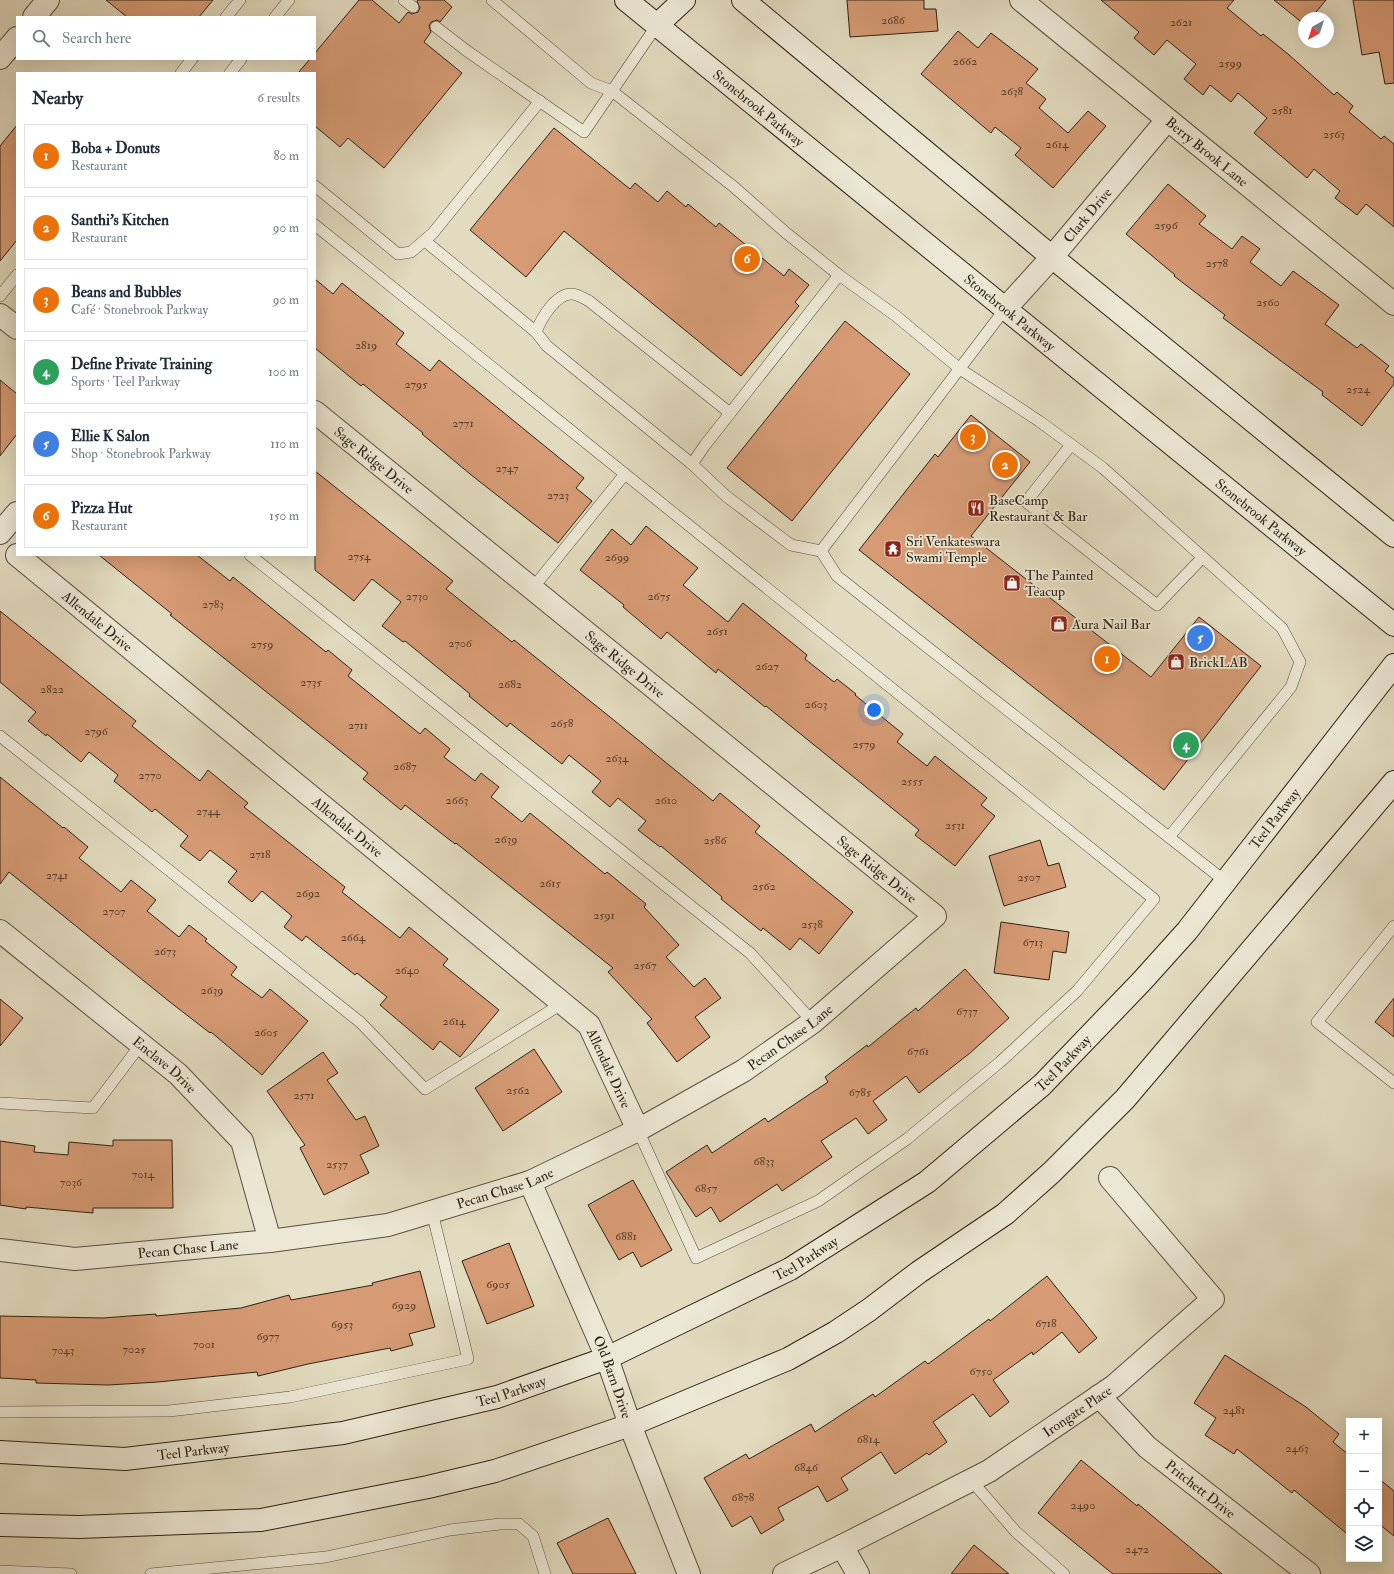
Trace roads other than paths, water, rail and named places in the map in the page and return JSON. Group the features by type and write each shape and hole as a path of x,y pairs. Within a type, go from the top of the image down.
{"street":[{"path":"35,16 48,0"},
{"name":"Stonebrook Parkway","path":"626,0 1394,625"},
{"path":"657,25 684,0"},
{"path":"743,0 1052,257 1394,536"},
{"name":"Berry Brook Lane","path":"1020,0 1394,304"},
{"path":"0,58 16,39"},
{"name":"Clark Drive","path":"1006,309 1052,257 1167,120"},
{"path":"0,315 16,327"},
{"name":"Sage Ridge Drive","path":"316,413 935,916"},
{"path":"0,533 16,514"},
{"name":"Allendale Drive","path":"0,541 16,554"},
{"name":"Allendale Drive","path":"18,556 589,1025 638,1130"},
{"name":"Teel Parkway","path":"0,1452 125,1459 343,1433 497,1397 607,1358 790,1269 927,1182 1042,1085 1147,976 1187,931 1394,665"},
{"path":"0,1525 79,1527 261,1520 428,1487 495,1471 630,1425 788,1358 829,1336 869,1310 919,1272 1005,1214 1052,1172 1125,1099 1392,787"},
{"name":"Pecan Chase Lane","path":"0,1250 75,1260 270,1242 388,1225 530,1182 638,1130 743,1071 813,1022 935,916"},
{"name":"Enclave Drive","path":"0,931 178,1074 242,1142 270,1242"},
{"name":"Irongate Place","path":"784,1574 989,1471 1114,1386 1213,1299 1110,1178"},
{"name":"Old Barn Drive","path":"530,1182 607,1358 630,1425 689,1574"},
{"name":"Pritchett Drive","path":"1099,1396 1147,1447 1309,1574"},
{"path":"842,1546 858,1574"}],"lane":[{"path":"227,16 240,0"},
{"path":"276,16 288,0"},
{"path":"492,0 591,83 612,91 734,187 785,232 896,316 960,369 1039,421 1103,468 1282,628 1300,662 1291,687 1169,837"},
{"path":"436,26 467,50 584,132 657,25"},
{"path":"182,72 191,60"},
{"path":"231,72 240,60"},
{"path":"316,187 398,254 411,252 433,233 540,101"},
{"path":"316,226 1154,899 1078,991 1000,1062 907,1139 818,1201 696,1258 638,1130"},
{"path":"425,241 536,332 547,346 692,464 726,496 791,545 821,551 837,576 1226,882"},
{"path":"692,464 730,413 840,275"},
{"path":"0,296 16,276"},
{"path":"536,332 540,322 560,296 572,294 590,302 730,413"},
{"path":"821,551 1006,309"},
{"path":"1071,445 1026,502 1157,605 1202,558"},
{"path":"532,589 625,474"},
{"path":"251,556 750,953 813,1022"},
{"path":"0,736 360,1022 425,1089 563,1004"},
{"path":"1394,926 1318,1022 1394,1083"},
{"path":"0,1103 93,1108 141,1044"},
{"path":"0,1412 169,1411 282,1398 468,1359 432,1212"},
{"path":"971,1480 1016,1532 1064,1574"},
{"path":"151,1574 326,1557 450,1530 500,1524 519,1524 533,1536 544,1574"},
{"path":"0,1571 72,1574"}],"place":[{"name":"Pizza Hut","path":"747,259"},
{"name":"Beans and Bubbles","path":"973,437"},
{"name":"Santhi's Kitchen","path":"1005,465"},
{"name":"BaseCamp Restaurant & Bar","path":"976,508"},
{"name":"Sri Venkateswara Swami Temple","path":"893,549"},
{"name":"The Painted Teacup","path":"1012,583"},
{"name":"Aura Nail Bar","path":"1059,624"},
{"name":"Ellie K Salon","path":"1200,638"},
{"name":"Boba + Donuts","path":"1107,659"},
{"name":"BrickLAB","path":"1176,662"},
{"name":"Define Private Training","path":"1186,745"}]}
